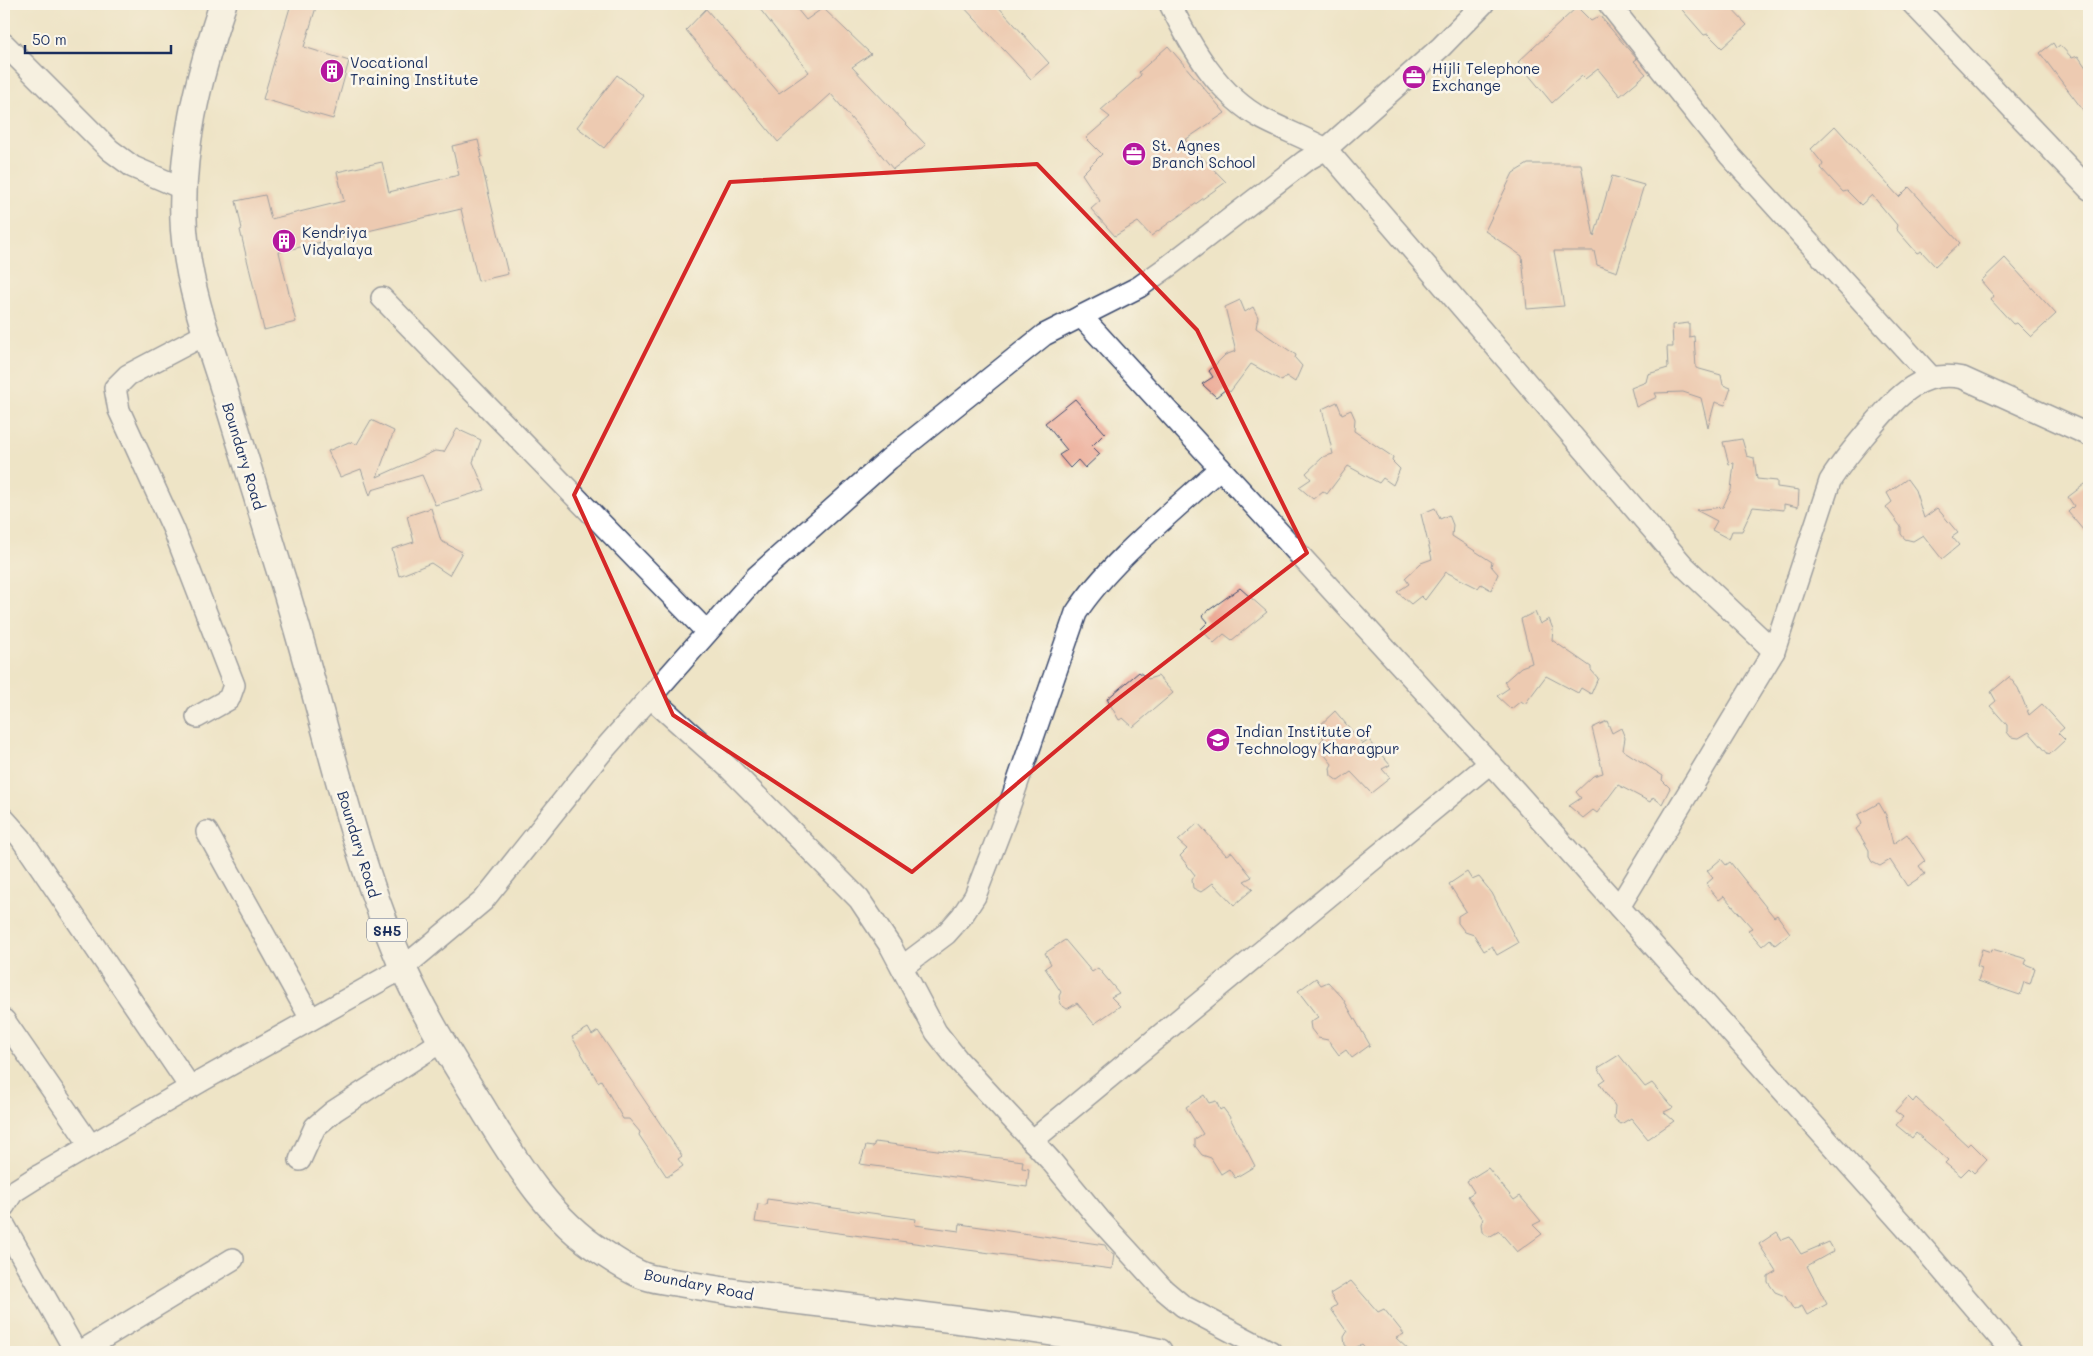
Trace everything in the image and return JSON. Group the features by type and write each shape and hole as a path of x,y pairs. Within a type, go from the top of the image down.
{"main road":[{"name":"Boundary Road","path":"223,4 210,41 192,113 184,166 184,232 192,280 206,334 282,576 370,884 403,968 442,1041 524,1172 564,1222 599,1251 643,1276 736,1293 1122,1344 1159,1352"}],"street":[{"path":"1170,4 1203,61 1235,99 1262,119 1326,149 1684,566 1774,651"},
{"path":"4,1204 13,1192 190,1087 403,968 483,900 601,753 757,576 889,459 1044,335 1139,287 1305,161 1326,149 1442,47 1482,4"},
{"path":"1609,4 1730,156 1931,377"},
{"path":"1913,4 2089,189"},
{"path":"4,44 110,150 133,167 184,189"},
{"path":"382,298 707,632"},
{"path":"1080,316 1490,763 1913,1236 2012,1352"},
{"path":"197,717 229,699 234,685 174,530 119,410 115,388 128,375 206,334"},
{"path":"1619,907 1774,651 1830,481 1841,464 1894,401 1912,386 1931,377 1946,374 1962,378 2089,435"},
{"path":"902,967 946,934 962,916 975,896 1002,828 1076,613 1088,595 1108,573 1220,468"},
{"path":"650,697 730,768 860,899 891,947 936,1032 958,1060 1032,1141 1098,1219 1164,1290 1189,1309 1271,1352"},
{"path":"1032,1141 1490,763"},
{"path":"4,819 21,838 190,1087"},
{"path":"207,832 311,1019"},
{"path":"4,1020 91,1146"},
{"path":"300,1160 315,1127 334,1111 442,1041"},
{"path":"4,1225 76,1352"},
{"path":"80,1352 233,1259"}],"highlighted area":[{"path":"1037,164 1197,330 1307,553 1114,702 912,872 673,715 574,495 730,182"}],"building":[{"name":"Vocational Training Institute","path":"291,4 317,4 304,47 349,61 333,119 263,99"},
{"path":"756,4 793,4 806,20 823,8 871,54 852,67 926,145 893,169 831,94 778,142 686,30 706,9 779,93 809,72"},
{"path":"961,4 996,4 1049,63 1031,79"},
{"path":"1677,4 1727,4 1747,25 1722,48 1708,34 1704,35"},
{"path":"1577,7 1591,21 1600,16 1637,59 1634,61 1646,74 1620,96 1598,69 1585,79 1582,76 1552,103 1518,62"},
{"path":"2053,43 2056,48 2060,45 2072,58 2078,56 2089,72 2089,118 2040,53"},
{"path":"1168,46 1225,113 1185,140 1226,182 1151,236 1138,222 1115,236 1091,209 1100,201 1082,174 1102,154 1086,138 1110,117 1101,110 1141,75 1139,72"},
{"path":"617,75 644,96 604,148 577,127"},
{"path":"1835,126 1899,197 1909,187 1960,243 1935,266 1921,251 1917,253 1896,229 1897,225 1872,195 1861,205 1847,191 1843,192 1821,168 1823,164 1811,149"},
{"name":"Kendriya Vidyalaya","path":"478,140 482,157 480,158 508,274 478,281 461,209 279,252 296,322 264,330 240,230 242,229 236,201 265,195 271,219 344,201 337,172 382,162 389,192 459,175 452,146"},
{"path":"1528,164 1581,164 1594,237 1612,176 1644,185 1617,272 1597,265 1594,251 1554,251 1564,306 1527,309 1522,256 1485,231 1513,173"},
{"path":"2005,258 2056,314 2031,337 2017,323 2013,324 1991,300 1994,296 1981,281"},
{"path":"1240,300 1245,312 1253,307 1258,317 1256,328 1296,355 1295,358 1302,366 1295,382 1286,376 1282,381 1251,364 1230,392 1226,389 1216,397 1202,384 1213,377 1209,371 1225,355 1236,351 1225,307"},
{"path":"1689,323 1689,337 1694,336 1696,368 1721,375 1723,385 1731,388 1725,405 1715,402 1708,427 1701,398 1683,392 1655,393 1657,397 1636,407 1631,388 1646,382 1648,374 1668,368 1667,347 1673,347 1672,325"},
{"path":"1075,399 1105,433 1092,446 1100,454 1085,468 1078,460 1070,468 1059,455 1067,450 1045,423"},
{"path":"1337,402 1342,414 1351,410 1355,419 1354,431 1393,457 1392,461 1400,469 1393,485 1383,478 1379,483 1348,466 1327,494 1323,491 1313,499 1299,487 1311,479 1306,473 1323,457 1333,454 1322,409"},
{"path":"371,420 394,431 377,477 435,451 444,452 457,429 481,440 473,462 485,490 435,505 422,475 372,490 370,496 361,469 340,477 328,451 349,442 357,444"},
{"path":"1742,439 1747,456 1754,458 1757,479 1777,481 1777,487 1799,490 1798,507 1784,504 1784,510 1753,507 1742,531 1732,531 1729,539 1712,530 1717,521 1696,510 1723,507 1731,490 1734,463 1729,464 1723,442"},
{"path":"1907,479 1915,490 1924,518 1937,508 1958,533 1952,537 1959,545 1942,559 1923,535 1913,541 1905,539 1901,534 1901,527 1886,507 1892,502 1887,493"},
{"path":"2089,481 2089,537 2068,512 2074,506 2068,497"},
{"path":"431,508 441,541 462,552 449,575 431,563 399,576 392,549 414,542 407,516"},
{"path":"1435,508 1440,519 1449,515 1453,525 1452,536 1492,562 1491,566 1498,574 1491,590 1481,584 1478,588 1446,572 1425,600 1421,596 1411,604 1397,592 1409,584 1405,578 1421,563 1432,559 1421,514"},
{"path":"1240,588 1267,612 1232,640 1224,634 1214,643 1201,629 1208,622 1202,615"},
{"path":"1535,612 1540,624 1549,619 1553,629 1552,640 1591,667 1591,670 1598,678 1591,694 1581,688 1578,693 1546,676 1525,704 1521,701 1511,709 1497,696 1509,688 1504,682 1521,667 1532,663 1521,619"},
{"path":"1139,672 1148,679 1158,676 1173,693 1133,727 1123,718 1119,720 1107,699"},
{"path":"2009,677 2018,688 2029,715 2042,704 2064,728 2058,733 2065,740 2049,755 2029,732 2019,738 2011,737 2007,732 2007,725 1990,706 1996,701 1991,692"},
{"path":"1335,711 1363,744 1369,740 1390,765 1382,769 1390,778 1371,793 1351,772 1338,781 1331,776 1330,768 1332,764 1317,745 1324,738 1316,729"},
{"path":"1607,721 1612,733 1621,728 1625,738 1623,750 1663,776 1662,780 1670,788 1662,804 1653,797 1650,802 1618,785 1597,813 1593,810 1583,818 1569,806 1581,798 1576,792 1593,776 1603,773 1592,728"},
{"path":"1879,803 1886,815 1893,844 1907,834 1925,861 1919,866 1925,874 1907,886 1890,860 1880,866 1872,862 1869,857 1869,850 1856,829 1862,824 1858,815"},
{"path":"1198,823 1226,855 1232,852 1252,877 1244,881 1253,889 1234,905 1213,883 1201,892 1193,888 1192,880 1195,875 1180,856 1187,849 1178,841"},
{"path":"1721,859 1726,865 1730,862 1774,917 1777,915 1790,933 1775,945 1770,939 1762,946 1748,930 1752,928 1724,896 1719,900 1706,884 1713,878 1707,871"},
{"path":"1467,872 1472,880 1479,877 1492,893 1518,943 1497,955 1492,946 1484,951 1474,935 1465,932 1458,923 1458,916 1466,911 1449,884"},
{"path":"1065,940 1092,972 1098,968 1119,993 1111,997 1120,1006 1094,1024 1077,1003 1067,1009 1060,1004 1059,996 1061,992 1045,968 1051,964 1045,953"},
{"path":"1982,949 1991,952 1992,949 2027,959 2025,964 2035,968 2030,984 2024,982 2020,995 1978,981 1982,968 1977,966"},
{"path":"1316,978 1321,985 1328,982 1342,997 1370,1045 1352,1058 1346,1050 1339,1055 1328,1040 1318,1038 1311,1029 1310,1022 1318,1017 1298,991"},
{"path":"588,1028 592,1035 598,1031 682,1156 678,1159 683,1166 667,1177 639,1135 640,1132 629,1119 623,1119 601,1080 598,1082 572,1037"},
{"path":"1619,1055 1645,1087 1652,1083 1673,1108 1664,1112 1674,1121 1648,1139 1631,1118 1621,1124 1614,1119 1615,1106 1599,1083 1605,1079 1598,1068"},
{"path":"1204,1095 1209,1103 1216,1101 1220,1110 1223,1108 1229,1116 1255,1166 1235,1178 1229,1169 1221,1174 1211,1158 1202,1155 1195,1146 1195,1139 1203,1134 1186,1107"},
{"path":"1908,1097 1913,1102 1916,1098 1968,1146 1971,1143 1987,1159 1974,1173 1969,1168 1961,1176 1945,1163 1948,1160 1916,1133 1912,1138 1896,1125 1903,1117 1895,1111"},
{"path":"875,1142 1023,1161 1022,1168 1029,1169 1027,1187 860,1164 866,1146 873,1147"},
{"path":"1488,1168 1514,1200 1520,1196 1541,1221 1533,1225 1542,1234 1517,1252 1499,1231 1489,1237 1482,1232 1481,1224 1483,1219 1468,1196 1474,1192 1467,1181"},
{"path":"767,1199 916,1219 915,1225 959,1231 960,1224 1105,1245 1108,1251 1114,1254 1112,1269 755,1222 758,1204 766,1205"},
{"path":"1777,1232 1782,1240 1790,1237 1801,1254 1829,1242 1834,1251 1807,1266 1827,1304 1807,1315 1802,1306 1794,1310 1785,1296 1775,1292 1768,1282 1768,1276 1776,1271 1759,1244"},
{"path":"1351,1281 1378,1312 1384,1309 1404,1334 1396,1338 1411,1352 1369,1352 1362,1344 1352,1350 1345,1345 1344,1337 1347,1332 1331,1309 1337,1305 1330,1294"}],"place":[{"name":"Vocational Training Institute","path":"332,71"},
{"name":"Hijli Telephone Exchange","path":"1414,77"},
{"name":"St. Agnes Branch School","path":"1134,154"},
{"name":"Kendriya Vidyalaya","path":"284,241"},
{"name":"Indian Institute of Technology Kharagpur","path":"1218,740"}]}
